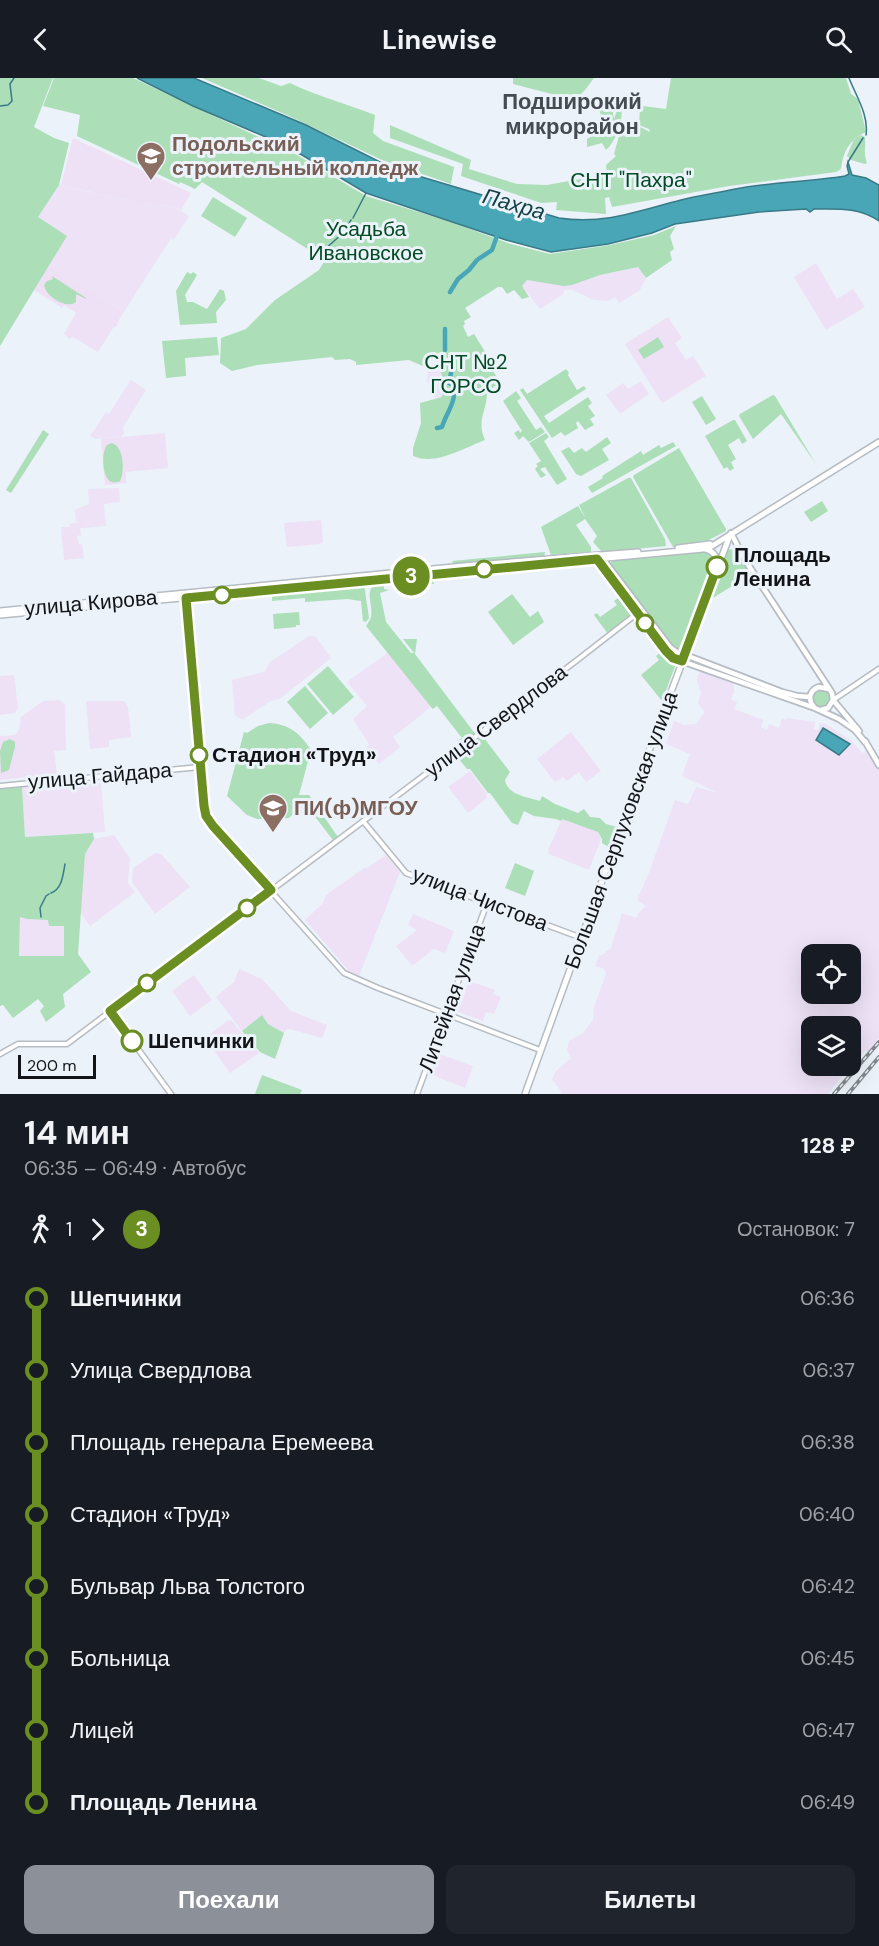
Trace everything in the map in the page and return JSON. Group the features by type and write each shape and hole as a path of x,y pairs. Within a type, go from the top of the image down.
{"main road":[{"path":"717,542 879,442"},
{"path":"717,567 731,533"},
{"path":"731,533 737,548 831,691 833,700 855,726 879,765"},
{"path":"717,542 726,542 737,548"},
{"name":"улица Кирова","path":"0,613 450,570 703,549 717,542"},
{"name":"улица Кирова","path":"599,557 717,542"},
{"path":"703,549 709,550 715,556 717,567"},
{"path":"599,557 673,658 683,658 782,692 810,697"},
{"name":"Большая Серпуховская улица","path":"525,1094 717,567"},
{"name":"улица Кирова","path":"0,613 186,598 450,570"},
{"path":"639,612 683,658 817,709 845,722 865,742"},
{"path":"817,709 811,703 811,692 819,687 831,691"},
{"path":"817,709 828,708 833,700"}],"street":[{"path":"186,598 204,806 210,823 344,974 540,1050"},
{"name":"улица Свердлова","path":"0,1054 18,1044 67,1044 639,612"},
{"path":"833,700 879,669"},
{"path":"831,691 847,691"},
{"name":"улица Гайдара","path":"0,786 200,767"},
{"name":"улица Чистова","path":"363,821 406,873 582,938"},
{"name":"Литейная улица","path":"417,1094 487,903"},
{"path":"110,1011 171,1094"}],"shaded area":[{"path":"73,138 191,193 181,210 171,205 140,203 61,185"},
{"path":"59,185 140,203 171,205 189,216 174,240 171,238 124,312 49,266 66,236 38,217"},
{"path":"816,263 837,299 853,289 865,307 826,330 794,277"},
{"path":"49,266 124,312 98,352 64,334 76,313 64,305 62,308 34,290"},
{"path":"638,267 646,278 640,290 619,303 615,297 609,301 594,300 572,290 564,290 563,294 540,309 522,286 527,280 572,285 600,275"},
{"path":"668,317 682,338 675,343 686,360 693,356 706,376 662,403 625,344"},
{"path":"440,365 443,379 442,397 435,398 427,380 429,366"},
{"path":"131,380 146,390 123,427 124,433 121,437 96,439 90,436 106,412 109,414"},
{"path":"641,381 649,394 620,414 606,395 623,383 628,389"},
{"path":"165,433 168,468 126,472 126,483 105,485 101,439"},
{"path":"119,488 120,502 104,504 106,526 84,528 83,518 76,522 75,510 89,504 88,489"},
{"path":"79,518 83,518 84,528 80,528 81,535 77,536 79,544 82,544 84,558 64,560 61,527 69,527 70,524 79,522"},
{"path":"321,520 323,541 320,544 287,547 284,523"},
{"path":"309,636 316,637 331,658 281,698 269,702 242,720 235,715 232,680 264,672 270,662"},
{"path":"389,652 431,707 393,737 400,747 379,764 366,749 369,744 353,719 367,706 347,682"},
{"path":"700,671 733,682 734,692 731,699 737,702 734,709 763,720 761,727 767,730 769,724 779,728 782,718 815,722 814,729 818,730 820,723 826,724 852,741 862,753 866,751 879,770 879,1038 868,1052 865,1050 861,1056 861,1016 801,1016 801,1076 842,1076 828,1094 560,1094 561,1091 552,1079 556,1071 571,1058 567,1050 569,1041 583,1033 593,1020 594,1007 606,974 604,969 595,966 599,955 611,948 622,913 637,918 638,913 646,906 637,900 675,800 688,804 696,787 718,793 682,776 690,754 666,744 674,721 684,725 696,724 705,712 698,703 701,693 697,680"},
{"path":"14,675 18,708 15,713 0,715 0,676"},
{"path":"59,700 65,704 66,750 54,751 57,774 0,780 0,736 15,735 19,730 21,717 43,701"},
{"path":"86,701 125,701 128,707 131,737 109,740 109,747 90,749"},
{"path":"571,732 601,771 586,782 579,772 567,781 563,777 555,782 537,759"},
{"path":"470,771 487,794 487,798 468,813 448,787"},
{"path":"101,783 105,832 25,837 22,787"},
{"path":"562,819 598,832 601,839 589,870 549,854 548,850"},
{"path":"114,835 130,858 128,883 135,892 90,926 80,912 85,854 94,839"},
{"path":"155,853 161,854 190,887 155,914 132,882 133,868"},
{"path":"386,855 400,872 359,976 349,971 305,920 323,903 326,895"},
{"path":"413,914 454,931 445,953 434,949 412,966 396,946 417,930 408,925"},
{"path":"20,916 27,919 49,920 49,926 64,926 64,956 19,957"},
{"path":"239,969 262,979 291,1011 327,1025 322,1038 290,1029 284,1033 268,1024 262,1015 242,1031 216,997 234,982"},
{"path":"194,975 212,1000 190,1016 172,991"},
{"path":"469,981 495,990 493,994 501,997 494,1014 486,1012 483,1021 458,1012"},
{"path":"231,1020 259,1053 230,1073 205,1038"},
{"path":"437,1053 473,1066 465,1088 430,1074"}],"green space":[{"path":"0,78 53,78 34,127 69,143 59,185 38,217 67,236 0,346"},
{"path":"54,78 133,78 297,155 366,196 448,221 511,244 550,254 610,245 654,235 676,226 670,236 674,249 670,252 672,260 646,278 638,267 564,286 527,280 522,286 529,297 522,299 514,290 507,294 502,287 498,287 465,308 471,317 464,321 463,326 468,337 474,334 500,382 487,392 482,421 485,440 440,457 422,459 413,456 413,448 421,423 420,403 442,397 443,379 436,355 429,353 425,367 409,360 356,365 356,362 350,359 335,360 332,357 257,365 232,371 220,363 221,338 246,329 275,300 319,270 325,260 202,182 195,189 180,182 179,184 77,136 80,115 43,106"},
{"path":"202,78 259,78 281,86 290,83 375,115 373,133 383,141 454,167 451,184 382,160"},
{"path":"513,78 594,78 575,100 513,84"},
{"name":"СНТ \"Пахра\"","path":"671,78 846,78 851,94 858,99 866,132 848,146 841,169 836,172 729,186 612,207 609,197 605,198 606,214 556,210 557,202 541,203 461,176 463,164 390,138 390,125 471,160 469,169 517,184 547,185 607,174 606,165 616,156 614,154 623,122 632,123 650,132 649,129 639,125 640,108 643,106 666,109"},
{"path":"603,99 611,103 614,119 618,107 621,107 622,112 618,130 606,150 602,143 587,147 587,139 598,132 602,121 600,112"},
{"path":"861,135 865,137 867,163 865,164 851,160 847,156 854,139"},
{"path":"213,197 247,218 235,237 201,216"},
{"path":"187,272 197,275 185,295 187,302 193,302 207,309 220,289 224,291 226,300 216,312 217,323 180,325 176,291"},
{"path":"52,276 86,299 76,294 76,302 72,304 57,301 48,293 44,285 53,279"},
{"path":"217,337 219,355 185,358 186,376 166,378 162,341"},
{"path":"658,337 664,347 644,359 638,350"},
{"path":"566,369 577,390 584,386 586,389 544,416 549,423 588,397 592,403 588,406 595,416 590,419 594,425 585,430 578,421 576,423 578,428 565,436 561,432 552,438 520,390 523,388 527,394"},
{"path":"516,391 521,398 517,401 536,430 541,427 545,432 529,442 523,436 519,440 514,433 522,431 503,401"},
{"path":"773,395 816,464 781,414 753,439 739,416"},
{"path":"702,396 716,419 706,425 692,402"},
{"path":"733,420 747,441 742,444 739,438 728,445 736,459 731,462 734,468 730,471 727,467 724,469 705,436"},
{"path":"43,430 49,434 11,493 6,490"},
{"path":"546,433 549,437 544,441 567,479 557,485 545,467 540,469 546,475 541,478 535,469 538,466 536,464 541,461 529,443"},
{"path":"607,437 611,443 602,449 609,460 581,476 576,474 561,451 569,447 574,453 582,448 586,452"},
{"path":"673,442 676,446 592,493 588,487 641,451 643,455 659,445 661,448"},
{"path":"112,443 119,449 123,466 120,481 114,482 106,476 103,463 105,449"},
{"path":"679,448 726,531 703,543 673,547 633,477"},
{"path":"631,478 665,539 666,546 602,552 593,542 597,536 585,519 576,525 591,547 591,552 551,555 541,527 578,506 586,519 579,505"},
{"path":"822,501 828,511 811,522 804,512"},
{"path":"727,549 735,550 750,575 708,601"},
{"path":"708,551 714,559 682,649 679,651 668,643 610,566 612,560"},
{"path":"545,552 544,557 454,565 452,561"},
{"path":"432,578 434,584 403,587 402,583 390,583"},
{"path":"384,582 384,589 389,590 380,593 386,622 411,653 414,653 403,639 417,639 415,654 476,735 463,745 457,741 462,738 437,706 433,709 431,707 366,626 371,617 370,591 372,587"},
{"path":"364,584 369,618 366,622 363,621 361,601 347,599 305,602 305,598 272,601 272,593"},
{"path":"512,594 530,617 538,611 544,622 513,645 488,612"},
{"path":"622,595 634,614 608,634 594,615 597,613 600,617 617,605 614,601"},
{"path":"299,612 300,625 274,629 273,614"},
{"path":"663,651 676,664 662,701 641,675 659,660 656,656"},
{"path":"328,666 354,697 333,715 307,684"},
{"path":"305,686 328,713 310,729 287,702"},
{"path":"818,689 826,689 831,694 829,705 818,707 813,702 813,694"},
{"path":"269,723 293,730 311,750 299,795 309,795 338,837 333,840 306,805 295,817 293,814 289,818 257,819 247,815 227,796 244,732 247,733 258,726"},
{"path":"483,734 510,772 505,780 514,793 540,801 542,796 578,813 584,809 590,817 600,818 606,824 617,827 609,847 602,843 598,832 562,819 561,821 534,816 524,811 518,825 512,823 490,793 455,754"},
{"path":"10,739 15,742 15,747 9,770 1,773 0,751 3,742"},
{"path":"22,787 25,837 93,833 94,839 85,854 78,954 91,972 63,994 65,1007 46,1022 40,1011 44,1006 38,999 13,1018 3,1005 0,1006 0,789","holes":["20,917 48,920 49,926 64,926 64,956 19,956"]},
{"path":"515,863 534,871 525,896 505,888"},
{"path":"262,1015 268,1024 284,1033 275,1059 260,1052 242,1031"},
{"path":"262,1075 302,1090 300,1094 255,1094"}],"water":[{"path":"137,78 194,78 306,125 405,172 559,218 591,220 606,218 735,189 845,176 849,174 848,162 852,175 866,178 879,185 879,221 864,213 839,209 814,209 810,212 806,209 759,212 675,224 652,233 608,244 551,252 506,240 366,193 302,155"},
{"path":"823,728 850,744 839,755 816,740"}],"waterway":[{"path":"0,106 8,105 12,101 10,84 14,78"},
{"path":"849,78 864,113 866,135"},
{"path":"848,162 863,138"},
{"path":"353,218 366,193"},
{"path":"322,252 344,232 351,220"},
{"path":"450,292 458,279 477,260 492,250 498,233"},
{"path":"445,329 445,350"},
{"path":"437,428 442,427 453,401 453,385 449,383 451,373"},
{"path":"51,893 60,885 65,864"},
{"path":"41,917 40,908 49,894"}],"railway":[{"path":"834,1094 879,1042"},
{"path":"848,1094 879,1057"}],"bus line":[{"name":"3","path":"132,1041 110,1011 271,890 206,816 200,772 186,598 597,559 666,651 673,658 682,661 717,567"}],"place":[{"name":"Подольский строительный колледж","path":"151,182"},
{"name":"Площадь Ленина","path":"717,567"},
{"name":"Стадион «Труд»","path":"199,755"},
{"name":"ПИ(ф)МГОУ","path":"273,834"},
{"name":"Шепчинки","path":"132,1041"}],"district":[{"name":"Подширокий микрорайон","path":"572,114"}],"water label":[{"name":"Пахра","path":"514,204"}],"park label":[{"name":"Усадьба Ивановское","path":"366,241"},
{"name":"СНТ №2 ГОРСО","path":"466,374"}]}
